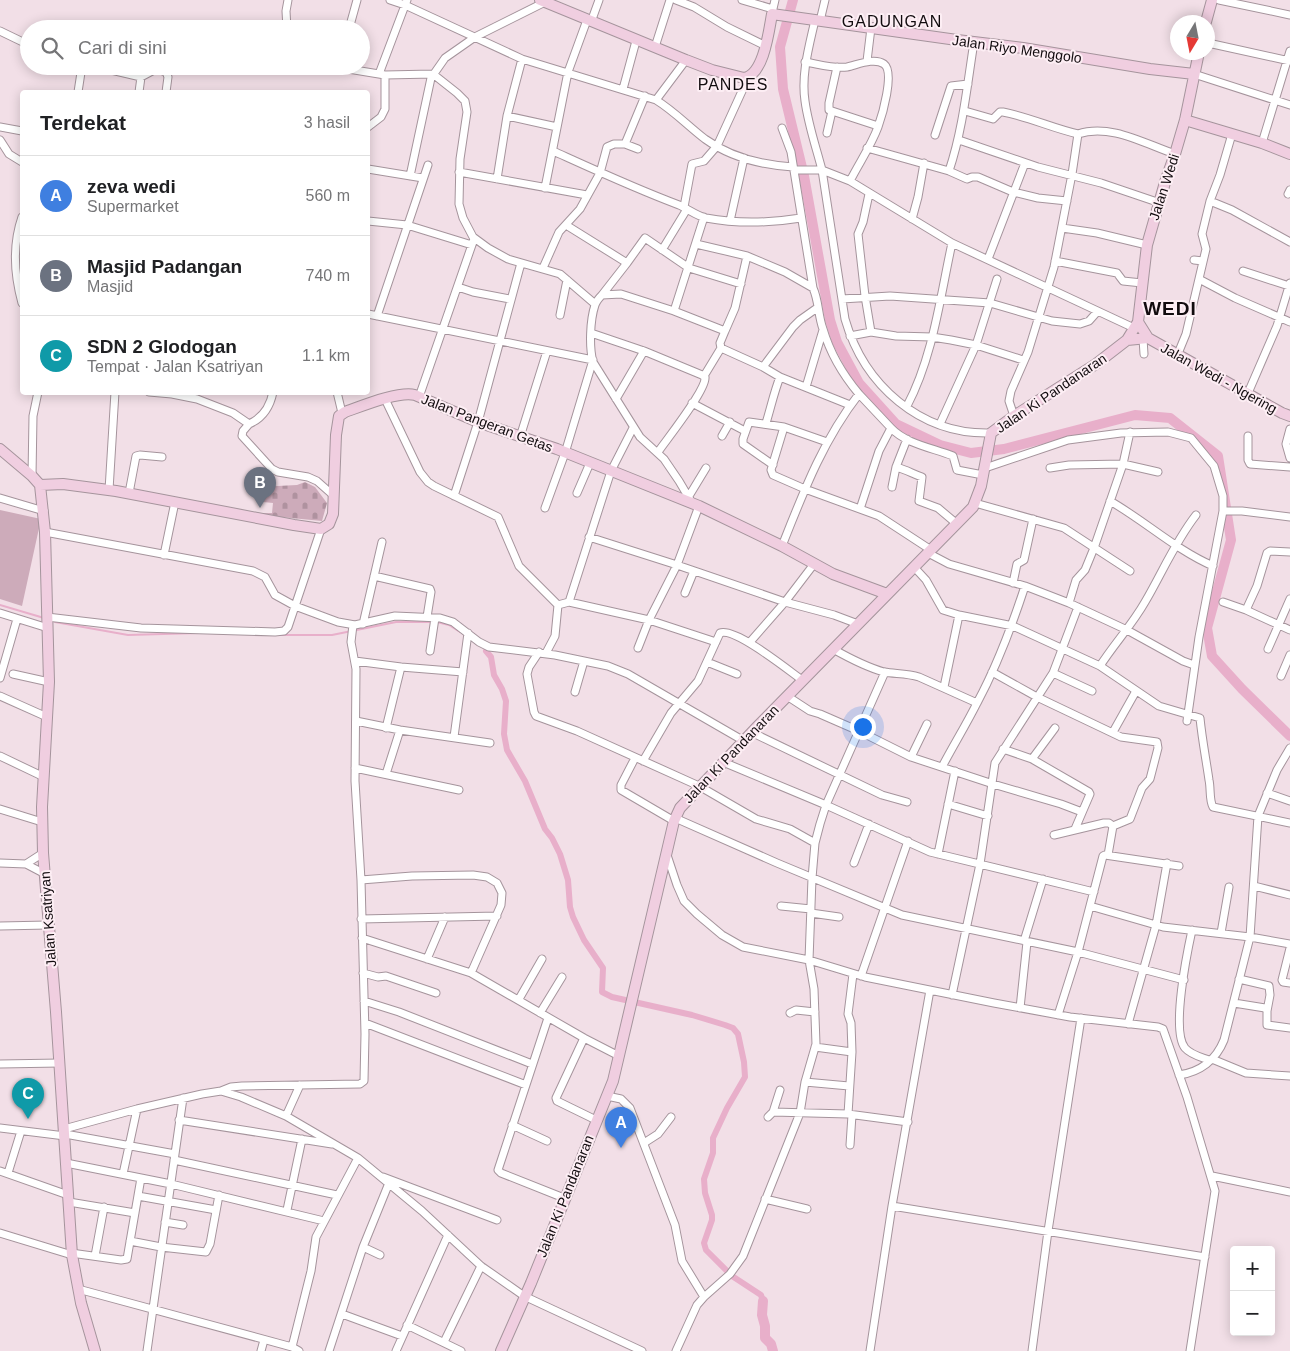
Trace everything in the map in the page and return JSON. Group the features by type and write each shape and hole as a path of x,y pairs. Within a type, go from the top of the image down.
{"street":[{"path":"287,20 288,0"},
{"path":"351,20 357,0"},
{"path":"390,0 406,2 522,59 623,88 656,100 717,146 744,158 766,165 794,169 818,169 850,181 952,243 1097,312 1136,325 1146,338 1144,354"},
{"path":"545,188 568,72 599,0"},
{"path":"655,47 670,0"},
{"path":"676,0 694,7 766,46"},
{"path":"742,0 774,12"},
{"path":"662,250 685,208 692,164 704,161 717,146 748,78 758,67 766,46 775,0"},
{"path":"825,0 805,62 805,101 850,336 874,378 889,394 921,416 940,424 967,433 990,435"},
{"path":"1208,15 1212,0"},
{"path":"1219,0 1290,15"},
{"path":"370,125 381,117 385,109 382,75 406,2"},
{"path":"410,176 430,78 448,56 476,37 547,2 686,60 727,74 748,78"},
{"name":"Jalan Riyo Menggolo","path":"774,12 817,21 1023,48 1150,69 1194,74"},
{"path":"867,61 871,28"},
{"path":"0,31 20,41"},
{"path":"623,88 636,40"},
{"path":"949,171 959,140 965,111 974,42"},
{"path":"1215,45 1288,61"},
{"path":"1262,143 1290,51"},
{"path":"497,179 507,116 522,59"},
{"path":"656,100 686,60"},
{"name":"Jalan Wedi","path":"1136,325 1147,245 1166,179 1176,154 1197,60"},
{"path":"805,62 846,67 867,61 884,64 888,72 888,88 878,126 850,181"},
{"path":"838,67 829,109 878,126"},
{"path":"370,73 382,75 434,74 462,98 466,107 467,116 459,172 459,197 461,211 473,242 419,397"},
{"path":"1194,74 1290,106"},
{"path":"78,90 81,75"},
{"path":"129,75 141,78 146,75"},
{"path":"166,90 167,75"},
{"path":"139,90 141,78"},
{"path":"935,135 951,86 968,84"},
{"path":"625,144 644,96"},
{"path":"827,133 832,111"},
{"path":"965,111 993,119 1000,112 1003,112 1027,118 1058,130 1078,134 1109,131 1176,154"},
{"path":"507,116 557,128"},
{"path":"1185,120 1262,143 1290,154"},
{"path":"0,127 20,131"},
{"path":"782,128 794,169 813,288 816,294 817,308 823,330 841,370 859,394 891,428 907,439 953,456 957,470 984,469 1068,440 1130,432 1168,432 1191,438 1214,466 1226,511 1213,566 1194,665 1188,716"},
{"path":"1014,416 1010,396 1023,360 1028,352 1048,288 1062,228 1078,134"},
{"path":"1177,356 1186,334 1206,249 1202,235 1210,201 1232,134"},
{"path":"0,140 8,154 20,161"},
{"path":"959,140 1025,163 1072,174 1160,203"},
{"path":"543,268 559,232 580,209 600,173 607,147 614,144 625,144 638,149"},
{"path":"868,148 924,163 967,179 978,177 1013,192 1038,198 1067,201"},
{"path":"553,150 600,173 685,208 704,218 768,223 801,218"},
{"path":"730,221 744,158"},
{"path":"912,219 924,163"},
{"path":"988,259 1025,163"},
{"path":"377,316 428,165"},
{"path":"370,169 423,178"},
{"path":"459,172 587,195"},
{"path":"869,194 863,222 858,234 871,332"},
{"path":"1210,201 1232,210 1290,242"},
{"path":"674,311 704,218"},
{"path":"370,221 407,225 473,242 521,263 560,274 595,304"},
{"path":"566,224 628,263"},
{"path":"20,225 16,242 15,272 20,294"},
{"path":"1062,228 1098,233 1147,245"},
{"path":"693,502 670,466 633,428 597,370 593,360 591,333 595,304 628,263 645,238 689,268 742,284"},
{"path":"907,406 922,375 952,243"},
{"path":"696,244 747,256 785,272 813,288"},
{"path":"658,452 704,385 706,380 704,376 721,348 720,343 735,308 742,284 747,256"},
{"path":"1194,260 1203,261"},
{"path":"1055,261 1117,273 1123,281 1142,283"},
{"path":"454,496 478,422 521,263"},
{"path":"1243,271 1289,285 1280,318 1248,393"},
{"path":"940,424 976,345 997,279"},
{"path":"1199,279 1235,298 1290,322"},
{"path":"560,315 567,280"},
{"path":"458,286 473,292 510,300"},
{"path":"602,295 619,293 674,311 725,331"},
{"path":"842,299 865,296 890,296 990,303 1065,323 1083,324 1089,321 1097,312"},
{"path":"762,367 800,320 817,308"},
{"path":"370,314 593,360"},
{"path":"1127,340 1136,325"},
{"path":"806,387 823,330"},
{"path":"850,336 871,332 896,336 932,337 976,345 1023,360"},
{"path":"591,333 644,351 704,376"},
{"path":"1127,340 1146,338"},
{"name":"Jalan Wedi - Ngering","path":"1146,338 1248,393 1282,414 1290,416"},
{"name":"Jalan Ki Pandanaran","path":"501,1351 607,1096 619,1056 674,820 682,805 786,696 930,552 975,503 990,435 1014,416 1096,364 1127,340"},
{"path":"721,348 780,377 850,405"},
{"path":"520,437 547,351"},
{"path":"616,399 644,351"},
{"path":"545,508 565,453 593,360"},
{"path":"766,423 772,405 773,394 780,377"},
{"name":"Jalan Pangeran Getas","path":"342,414 389,397 407,393 478,422 693,502 782,546 833,574 886,594"},
{"path":"782,546 805,489 827,442 859,394"},
{"path":"32,476 33,416 37,395"},
{"path":"109,490 115,395"},
{"path":"185,395 198,396 233,413 249,424"},
{"path":"272,395 269,407 257,420 249,424 243,431 242,436 270,468 278,472 313,478 334,496"},
{"path":"0,449 40,485 62,484 129,493 321,529 327,526 331,519 334,496 337,428 338,420 342,414 338,395"},
{"path":"389,397 423,476 431,484 498,517 519,566 563,603 649,620 716,642"},
{"path":"692,403 745,431"},
{"path":"773,465 744,446 742,442 750,421 784,427 827,442"},
{"path":"722,436 730,422"},
{"path":"784,427 771,472 774,476 879,516 949,564 1026,586 1069,603 1127,630 1183,661 1194,665"},
{"path":"633,428 611,472 589,537 563,603 552,644 547,653 529,667 527,674 535,716 577,731 699,786 756,819 790,829 815,843"},
{"path":"860,509 879,451 891,428"},
{"path":"1290,429 1286,444 1290,458"},
{"path":"1069,603 1076,580 1085,570 1094,548 1123,464 1130,432"},
{"path":"1248,436 1248,460 1250,464 1290,467"},
{"path":"892,487 896,467 907,439"},
{"path":"129,493 136,456 162,457"},
{"path":"577,494 590,464"},
{"path":"1050,468 1069,465 1123,464 1158,472"},
{"path":"896,467 922,477 919,501 938,508 957,524"},
{"path":"638,648 649,620 677,564 693,502 706,468"},
{"name":"Jalan Ksatriyan","path":"40,485 46,532 49,682 42,822 43,854 60,1064 72,1254 78,1289 95,1351"},
{"path":"0,498 44,511"},
{"path":"1110,501 1140,519 1176,546 1213,566"},
{"path":"164,554 175,502"},
{"path":"975,503 1064,528 1130,571"},
{"path":"1226,511 1290,517"},
{"path":"1100,666 1145,602 1176,546 1196,515"},
{"path":"1013,583 1017,564 1024,560 1033,519"},
{"path":"0,613 18,619 141,628 278,632 287,628 321,529"},
{"path":"46,532 258,573 266,577 275,595 295,606 322,617 353,625 395,616 453,622 468,637 488,647 547,653 618,670 744,740"},
{"path":"589,537 858,624"},
{"path":"363,624 382,542"},
{"path":"1246,610 1257,586 1268,552 1290,552"},
{"path":"750,642 786,602 814,564"},
{"path":"914,567 926,580 942,609 959,615 1012,626 1100,666 1136,691 1168,709 1200,718 1203,753 1209,778 1212,805 1217,809 1290,823"},
{"path":"685,593 694,571"},
{"path":"374,576 430,589 433,620 430,651"},
{"path":"942,767 992,672 1012,626 1026,586"},
{"path":"1268,650 1290,599"},
{"path":"1223,602 1290,630"},
{"path":"952,995 980,864 995,763 1052,673 1078,607"},
{"path":"944,687 959,615"},
{"path":"0,678 18,619"},
{"path":"64,1133 137,1109 183,1098 221,1092 231,1087 363,1083 365,1023 361,880 355,781 355,661 351,642 353,625"},
{"path":"643,761 671,713 695,687 720,633 724,632 750,642 802,680"},
{"path":"454,737 468,637"},
{"path":"833,649 850,659 885,672 910,674 944,687 977,703"},
{"path":"1281,676 1290,655"},
{"path":"355,661 463,672"},
{"path":"575,692 584,661"},
{"path":"707,662 737,674"},
{"path":"386,728 401,667"},
{"path":"676,1351 697,1304 730,1274 743,1256 800,1113 805,1082 815,1047 814,990 809,960 815,843 826,805 885,672"},
{"path":"992,672 1036,697 1121,737 1156,740 1158,748 1150,779 1142,788 1130,819 1112,826"},
{"path":"1052,673 1092,692"},
{"path":"13,674 49,682"},
{"path":"1113,732 1136,691"},
{"path":"0,696 47,717"},
{"path":"786,696 810,712 820,714 859,731 911,757 1082,812"},
{"path":"356,721 386,728 490,743"},
{"path":"911,757 927,724"},
{"path":"1032,759 1055,728"},
{"path":"386,774 400,730"},
{"path":"752,732 882,795 907,802"},
{"path":"1179,1075 1197,1071 1220,1051 1250,937 1258,816 1289,748"},
{"path":"1003,749 1032,759 1089,792 1090,794 1075,829"},
{"path":"0,756 44,777"},
{"path":"635,758 621,785 621,790 674,820 902,915 1078,952 1184,980"},
{"path":"723,762 826,805 908,841 919,848 1094,892"},
{"path":"355,768 459,790"},
{"path":"938,854 955,771"},
{"path":"1267,793 1290,801"},
{"path":"948,804 988,816"},
{"path":"0,809 42,822"},
{"path":"1054,835 1104,823 1112,826"},
{"path":"854,863 869,824"},
{"path":"1108,855 1112,826"},
{"path":"850,1145 849,1086 852,1052 851,1023 848,1014 857,975 885,908 908,841"},
{"path":"26,864 43,854"},
{"path":"666,854 683,898 697,914 722,935 743,947 809,960 857,975 952,995 1058,1015 1163,1029 1212,1176 1215,1194 1190,1351"},
{"path":"1058,1015 1078,952 1103,856 1108,855 1180,866"},
{"path":"0,863 26,864 45,874"},
{"path":"1128,1024 1156,925 1168,863"},
{"path":"361,880 474,875 487,877 499,885 502,894 501,905 471,973"},
{"path":"1020,1008 1026,941 1043,878"},
{"path":"1254,886 1290,895"},
{"path":"1220,933 1229,887"},
{"path":"781,906 839,917"},
{"path":"1090,906 1156,925 1290,944"},
{"path":"361,919 497,916"},
{"path":"427,959 445,917"},
{"path":"0,926 48,926"},
{"path":"1192,930 1180,1012 1180,1031 1185,1048 1196,1056 1211,1059 1246,1073 1290,1076"},
{"path":"362,938 471,973 548,1018 619,1056"},
{"path":"1290,948 1282,980 1283,982 1290,983"},
{"path":"518,1000 542,959"},
{"path":"363,974 386,976 436,993"},
{"path":"540,1013 562,976"},
{"path":"1239,979 1269,986 1267,1025 1290,1028"},
{"path":"870,1351 892,1206 930,990"},
{"path":"364,1001 399,1012 532,1064"},
{"path":"1234,1003 1265,1008 1267,1010"},
{"path":"790,1013 796,1010 815,1012"},
{"path":"548,1018 498,1168 499,1172 564,1198"},
{"path":"1032,1351 1048,1231 1081,1018"},
{"path":"365,1023 526,1085"},
{"path":"1167,1037 1180,1031"},
{"path":"584,1038 556,1099 596,1120"},
{"path":"815,1047 852,1052"},
{"path":"0,1064 60,1064"},
{"path":"805,1082 849,1086"},
{"path":"286,1116 300,1085"},
{"path":"780,1090 771,1115 800,1113 850,1115 908,1122"},
{"path":"221,1092 241,1097 286,1116 358,1158 422,1211 481,1266 524,1296 642,1351"},
{"path":"607,1096 621,1099 628,1105 676,1229 682,1261 704,1297"},
{"path":"147,1351 183,1098"},
{"path":"123,1174 137,1109"},
{"path":"644,1143 658,1134 671,1118"},
{"path":"180,1120 332,1144"},
{"path":"512,1125 547,1141"},
{"path":"0,1128 64,1133 129,1145 337,1194"},
{"path":"8,1173 21,1131"},
{"path":"287,1210 302,1139"},
{"path":"292,1347 312,1271 315,1241 337,1194 358,1158"},
{"path":"66,1164 171,1184 287,1210 324,1221"},
{"path":"0,1171 68,1198 135,1213"},
{"path":"377,1174 498,1220"},
{"path":"1212,1176 1290,1192"},
{"path":"0,1233 72,1254 127,1259 141,1178"},
{"path":"329,1351 364,1247 389,1184"},
{"path":"130,1241 161,1247 202,1252 208,1251 219,1195"},
{"path":"138,1196 216,1210"},
{"path":"765,1198 807,1209"},
{"path":"892,1206 1205,1257"},
{"path":"95,1256 104,1207"},
{"path":"165,1222 183,1225"},
{"path":"396,1351 448,1235"},
{"path":"364,1247 380,1255"},
{"path":"444,1342 481,1266"},
{"path":"78,1289 292,1347 299,1351"},
{"path":"342,1314 402,1336"},
{"path":"407,1325 461,1351"},
{"path":"261,1351 264,1340"}],"green space":[{"path":"305,482 315,487 327,503 322,521 260,515 259,513 272,513 273,503 263,502 263,493 258,493 258,487 297,485"},
{"path":"0,510 41,519 22,606 0,599"}],"waterway":[{"path":"793,0 780,47 783,89 804,176 830,320 837,342 859,383 896,424 940,445 971,453 1004,449 1135,415 1170,418 1218,456 1231,540 1207,628 1212,656 1242,689 1290,736"},
{"path":"0,605 44,618"},
{"path":"55,622 128,635 199,633"},
{"path":"279,635 332,635 396,622 433,622"},
{"path":"437,622 449,625 460,632"},
{"path":"486,651 491,657 494,675 506,701 504,734 507,750 525,781 545,829 560,854 568,880 570,907 573,917 584,940 603,968 602,992 612,997 692,1015 725,1025 733,1028 738,1034 745,1077 727,1108 713,1138 713,1153 704,1179 705,1193 712,1220 704,1243 706,1250 732,1276 761,1295 763,1301"},
{"path":"763,1301 762,1315 765,1326 765,1338 771,1344 773,1351"}],"place":[{"name":"Masjid Padangan","path":"260,508"},
{"name":"SDN 2 Glodogan","path":"28,1119"},
{"name":"zeva wedi","path":"621,1148"}],"district":[{"name":"GADUNGAN","path":"892,21"},
{"name":"PANDES","path":"733,84"},
{"name":"WEDI","path":"1170,308"}]}
